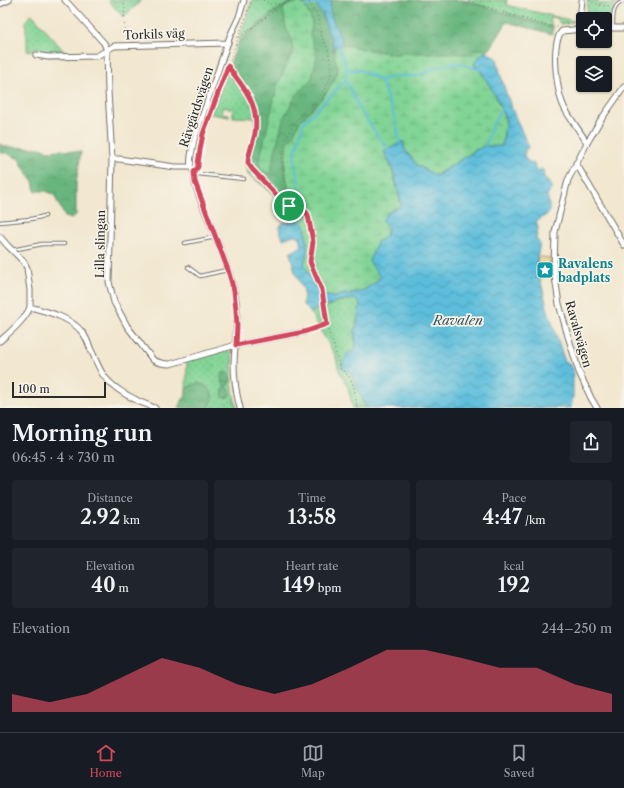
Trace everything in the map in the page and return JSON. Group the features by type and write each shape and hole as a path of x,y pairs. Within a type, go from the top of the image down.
{"street":[{"path":"0,4 9,0"},
{"path":"65,0 104,43 107,50"},
{"name":"Rävgärdsvägen","path":"240,408 237,397 234,363 237,326 234,291 228,270 195,182 191,156 194,140 244,0"},
{"path":"581,12 582,0"},
{"path":"613,28 624,28"},
{"path":"576,30 562,31 559,34 557,39 556,66 560,95 565,108 587,143"},
{"name":"Torkils väg","path":"36,55 48,57 98,56 114,46 228,43"},
{"name":"Lilla slingan","path":"107,50 112,159 109,282 114,302 127,326 153,360 162,364 170,364 236,345 304,332"},
{"name":"Ravalsvägen","path":"597,408 579,372 559,304 554,270 555,232 568,180 576,163 600,121 624,87"},
{"path":"112,159 192,169"},
{"path":"576,163 624,245"},
{"path":"0,237 24,262 27,268 30,290 29,310 19,323 0,341"},
{"path":"30,307 54,314 73,323 83,332 103,375 110,383 148,407 155,408"}],"lane":[{"path":"613,28 615,7 619,2 624,1"},
{"path":"192,169 198,174 244,179"},
{"path":"0,222 45,216"},
{"path":"185,243 216,238"},
{"path":"12,250 42,244 64,244"},
{"path":"188,267 200,276 228,270"}],"path":[{"path":"124,0 125,45"},
{"path":"192,169 198,167 203,134 252,0"},
{"path":"263,0 271,4 284,4"},
{"path":"238,38 291,0"},
{"path":"289,206 283,171 282,153 286,139 294,124 304,111 319,97 330,80 332,74 332,66 328,49 323,40 319,19 308,0"},
{"path":"465,0 554,28 560,26"},
{"path":"589,0 598,5 617,5"},
{"path":"551,27 552,21"},
{"path":"566,24 576,23"},
{"path":"228,66 247,93 255,113 255,133 248,163 277,196 289,206 306,212"},
{"path":"309,203 306,212 308,215 313,242 310,262 322,290 326,311 327,328 340,368 351,380 357,408"},
{"path":"530,278 539,276"},
{"path":"304,332 327,324"},
{"path":"220,408 230,398 237,397"}],"green space":[{"path":"108,0 142,0 123,17"},
{"path":"252,0 294,0 264,20 238,43"},
{"path":"294,0 315,0 323,14 334,48 335,59 338,67 337,74 325,95 300,121 285,159 285,172 290,198 289,206 275,197 264,186 248,175 245,163 249,155 255,133 255,112 248,95 228,69 238,43 271,14"},
{"path":"331,0 462,0 553,28 552,34 507,22 490,49 476,49 470,55 454,53 394,54 362,49 343,44 330,12"},
{"path":"462,0 507,0 506,5 574,21 571,23 560,24 557,18 551,17 550,20 553,28"},
{"path":"588,0 598,0 598,4 617,3 613,8 612,14 612,12 587,12"},
{"path":"299,2 303,3 311,18 312,24 310,35 317,56 312,78 295,97 283,119 270,174 263,170 259,162 277,86 293,51 291,38 286,28 283,9 284,7"},
{"path":"32,14 68,56 50,56 38,48 27,51 26,22"},
{"path":"343,44 362,49 394,54 454,53 470,55 476,49 487,50 474,64 484,76 497,99 506,122 502,146 476,150 435,176 417,165 405,150 384,151 390,164 401,206 389,212 380,277 376,282 362,291 335,297 320,295 304,264 307,244 305,225 296,221 289,206 290,198 285,172 285,159 287,146 300,121 325,95 337,74 338,67 335,59 334,48"},
{"path":"228,69 242,86 249,98 256,118 233,117 233,109 222,107 222,113 229,114 229,117 211,114"},
{"path":"0,144 5,147 41,148 48,151 60,150 81,152 76,184 76,215 71,219 65,217 54,195 46,191 35,191 33,181 19,159 7,153 0,153"},
{"path":"355,299 360,304 355,334 356,349 347,354 350,371 366,408 353,408 348,387 339,371 336,357 310,312 339,301"},
{"path":"227,350 231,352 233,364 232,385 237,408 188,408 186,394 187,361"},
{"path":"225,372 231,377 227,387 230,391 230,395 226,398 222,396 224,386 221,378 222,374"},
{"path":"198,383 207,387 212,393 212,402 208,408 179,408 186,395 186,389"}],"sand":[{"name":"Ravalens badplats","path":"540,257 550,258 552,274 542,278 539,276 537,266 537,260"}],"water":[{"path":"315,0 331,0 330,12 343,44 334,48 323,14 320,12"},
{"name":"Ravalen","path":"485,51 497,58 499,69 514,115 529,147 525,150 524,157 529,162 533,163 538,171 542,169 546,181 548,181 552,189 547,195 549,213 536,222 538,228 536,239 540,243 537,266 547,307 564,359 573,368 573,397 571,408 366,408 350,371 343,370 342,364 347,354 356,349 355,334 360,304 355,299 339,301 310,312 303,305 304,291 295,272 290,253 302,246 300,237 294,235 283,239 279,228 282,223 296,221 305,225 307,252 304,264 320,295 335,297 362,291 376,282 380,277 369,261 378,241 386,236 388,227 382,221 388,212 401,206 395,178 384,152 403,141 405,150 417,165 436,176 476,150 485,146 502,146 506,121 497,99 484,76 474,63"}],"waterway":[{"path":"305,6 317,4"},
{"path":"301,226 301,194 294,159 303,123 346,80 346,65 338,46"},
{"name":"Ravalen","path":"346,70 360,70 380,80 398,76 418,76 440,66 459,63 480,70"},
{"name":"Ravalen","path":"346,80 360,110 388,150"},
{"name":"Ravalen","path":"380,80 391,107 400,143"},
{"name":"Ravalen","path":"485,146 493,124 502,109"}],"place":[{"name":"Ravalens badplats","path":"545,270"}],"route":[{"path":"228,66 247,93 255,113 255,133 248,163 277,196 289,206 306,212 308,215 313,242 310,262 324,296 327,324 304,332 236,345 237,326 234,291 228,270 201,201 195,182 194,172 198,167 203,134 228,66"}]}
